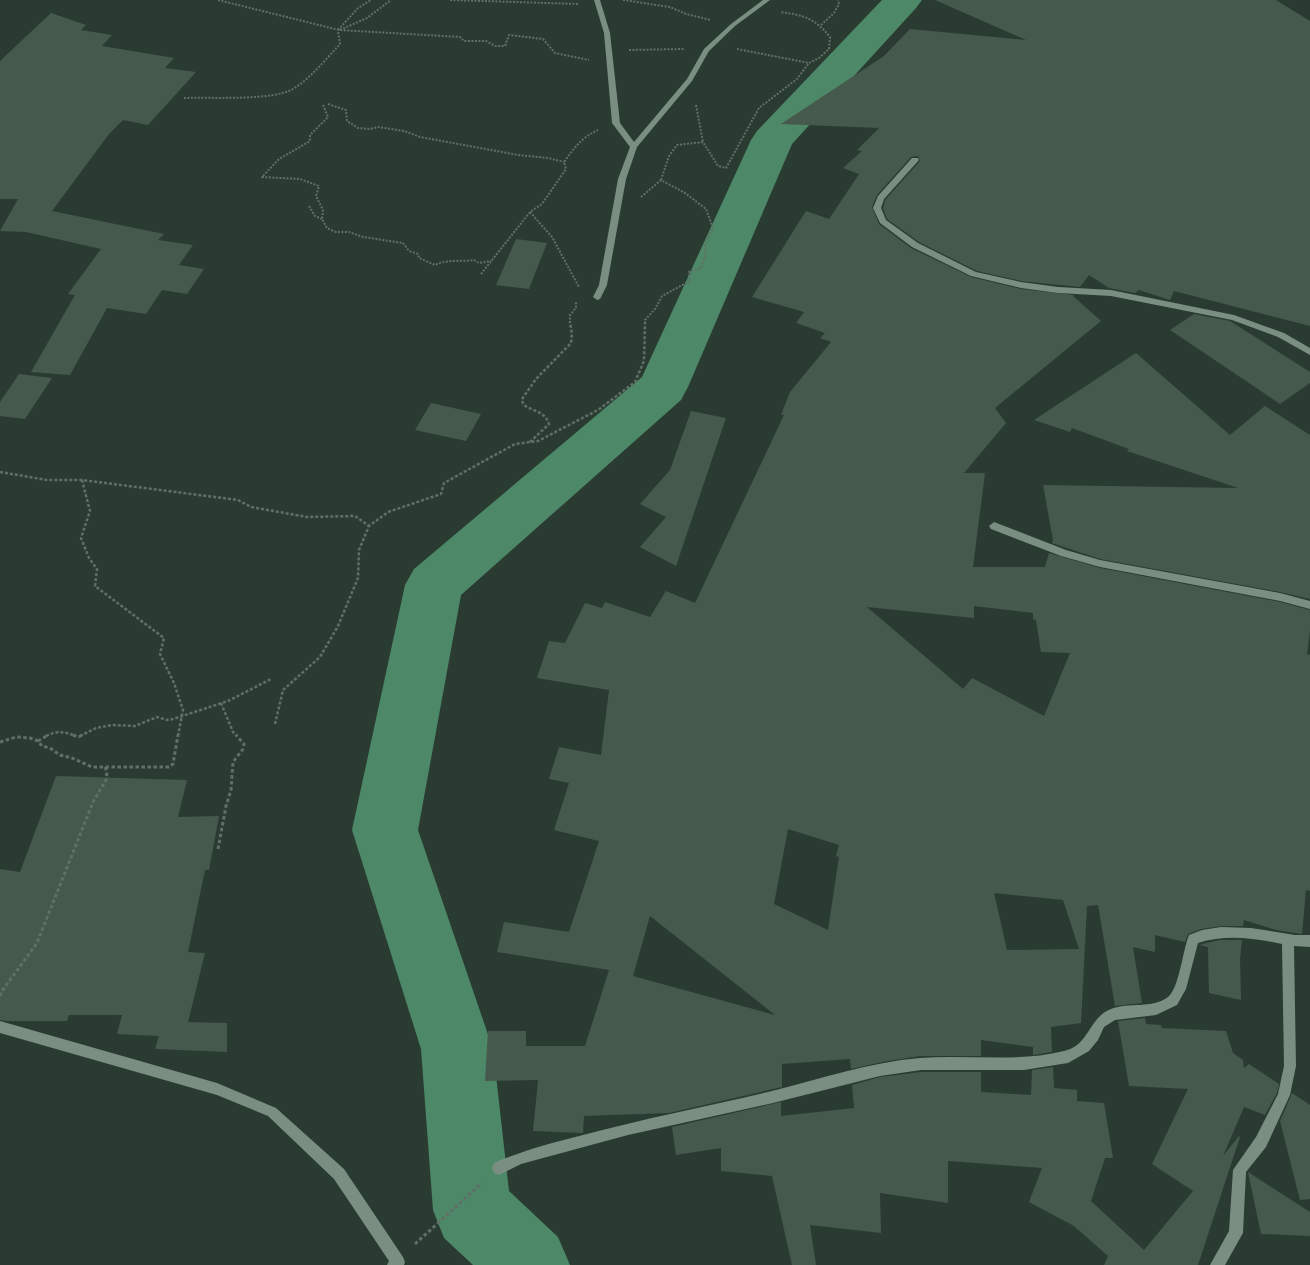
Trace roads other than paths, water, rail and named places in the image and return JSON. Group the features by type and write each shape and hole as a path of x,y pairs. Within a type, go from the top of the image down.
{"street":[{"path":"598,0 607,33 616,123 634,147"},
{"path":"595,296 603,285 613,221 622,178 634,147 690,80 706,50 733,25 767,0"},
{"path":"915,160 881,198 877,208 883,221 915,245 974,274 1020,285 1058,290 1111,293 1234,318 1281,335 1310,352"},
{"path":"994,526 1063,553 1119,568 1280,597 1310,605"},
{"path":"499,1168 520,1158 628,1129 773,1097 880,1070 921,1064 1024,1064 1068,1057 1085,1048 1094,1036 1100,1023 1113,1014 1156,1009 1173,1001 1180,989 1193,940 1206,935 1241,932 1288,940 1310,941"},
{"path":"1217,1265 1236,1233 1240,1170 1261,1142 1284,1096 1290,1066 1288,940"},
{"path":"0,1027 217,1089 272,1112 339,1174 398,1262 394,1265"}],"waterway":[{"path":"530,1265 472,1210 457,1049 385,830 434,585 663,387 772,140 903,0"}]}
